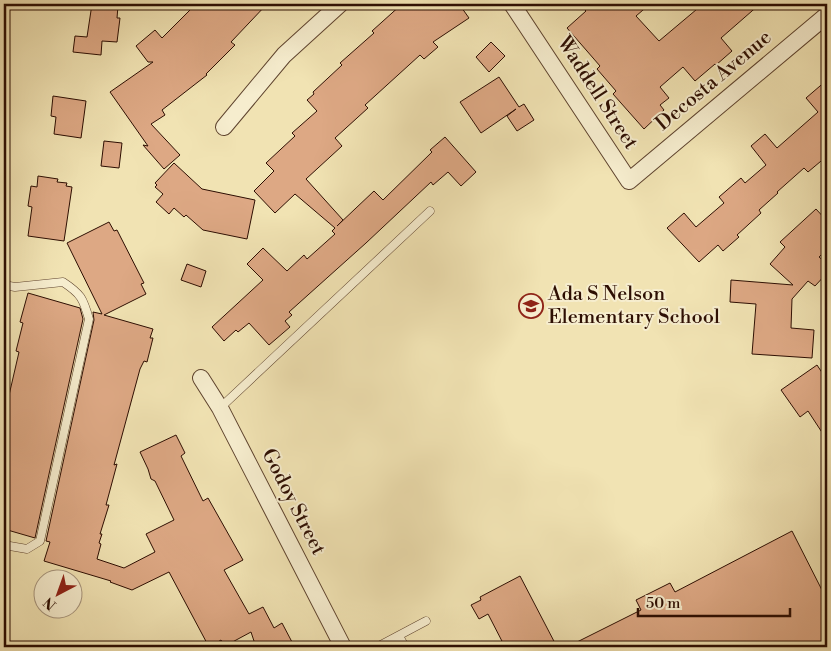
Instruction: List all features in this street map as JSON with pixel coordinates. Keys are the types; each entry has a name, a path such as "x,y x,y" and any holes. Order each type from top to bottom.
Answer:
{"street":[{"path":"224,127 284,55 340,4"},
{"name":"Waddell Street","path":"512,4 629,181"},
{"name":"Decosta Avenue","path":"629,181 827,15"},
{"name":"Godoy Street","path":"201,378 220,408 343,647"}],"lane":[{"path":"220,408 430,211"},
{"path":"4,285 15,287 63,282 78,292 89,319 40,540 27,549 4,545"},
{"path":"377,647 426,621"},
{"path":"399,636 405,647"}],"building":[{"path":"92,4 118,6 117,18 120,18 117,42 102,41 101,55 73,52 75,36 87,37"},
{"path":"196,4 267,4 231,42 235,45 207,75 162,110 165,115 151,124 180,155 164,169 143,145 148,146 110,92 153,62 148,62 136,46 155,30 162,38"},
{"path":"402,4 459,4 469,18 433,42 438,47 424,59 420,55 365,105 368,108 335,138 342,146 306,179 343,220 337,226 374,191 383,200 432,152 430,150 445,137 476,172 461,186 448,172 433,185 431,182 289,312 292,315 285,321 290,327 269,345 249,323 238,332 236,330 224,341 212,327 263,280 247,264 263,248 287,271 304,255 307,259 335,234 332,231 335,228 295,194 275,213 254,191 274,171 266,163 295,136 292,133 317,111 307,100 314,94 313,92 342,65 340,63 374,33 372,31"},
{"path":"579,4 650,4 636,16 659,41 703,4 760,4 721,38 732,51 716,65 695,81 683,67 660,87 669,98 660,105 664,110 644,129 613,94 616,91 597,69 600,66 567,28 586,11"},
{"path":"491,42 505,56 489,72 476,57"},
{"path":"499,77 519,107 524,104 534,120 517,131 507,116 516,109 481,133 460,102"},
{"path":"827,80 827,156 808,172 804,168 777,192 759,210 761,213 723,251 718,245 699,262 667,228 684,213 696,227 724,203 719,197 741,178 745,183 766,165 751,146 765,134 777,148 818,112 806,98"},
{"path":"53,96 86,101 81,138 54,134 56,117 51,116"},
{"path":"104,141 122,143 119,168 101,166"},
{"path":"174,163 202,189 255,200 247,239 203,230 186,215 184,217 174,208 169,214 156,202 163,194 155,187 157,185 155,183"},
{"path":"38,176 58,179 57,182 67,183 66,186 72,187 64,241 28,236 32,207 28,206 31,186 37,187"},
{"path":"816,209 827,221 827,249 819,257 827,264 827,273 815,286 808,281 792,299 791,328 814,330 812,358 752,354 756,304 730,302 731,280 793,285 770,264 785,247 780,242"},
{"path":"109,222 114,231 117,230 144,283 141,284 146,294 104,315 153,329 150,338 153,338 147,362 144,361 140,369 114,465 117,464 106,505 109,505 100,534 102,534 99,543 101,544 97,559 124,568 155,552 146,534 174,520 155,481 151,479 140,452 176,435 185,453 181,456 203,501 208,498 243,560 224,570 249,614 263,607 274,628 282,623 292,642 282,647 256,647 251,632 225,646 221,640 209,647 169,572 132,590 82,572 82,568 67,568 44,561 50,542 46,541 94,320 93,312 102,314 67,243"},
{"path":"187,264 206,271 201,287 181,280"},
{"path":"28,293 80,308 83,319 35,538 4,529 4,417 19,352 16,351 23,323 20,322"},
{"path":"817,365 827,380 827,440 808,411 800,417 781,390"},
{"path":"792,531 827,600 827,647 567,647 641,610 636,600 670,583 675,592"},
{"path":"520,576 557,647 505,647 488,614 479,619 471,605 481,600 480,597"}],"place":[{"name":"Ada S Nelson Elementary School","path":"531,306"}]}
